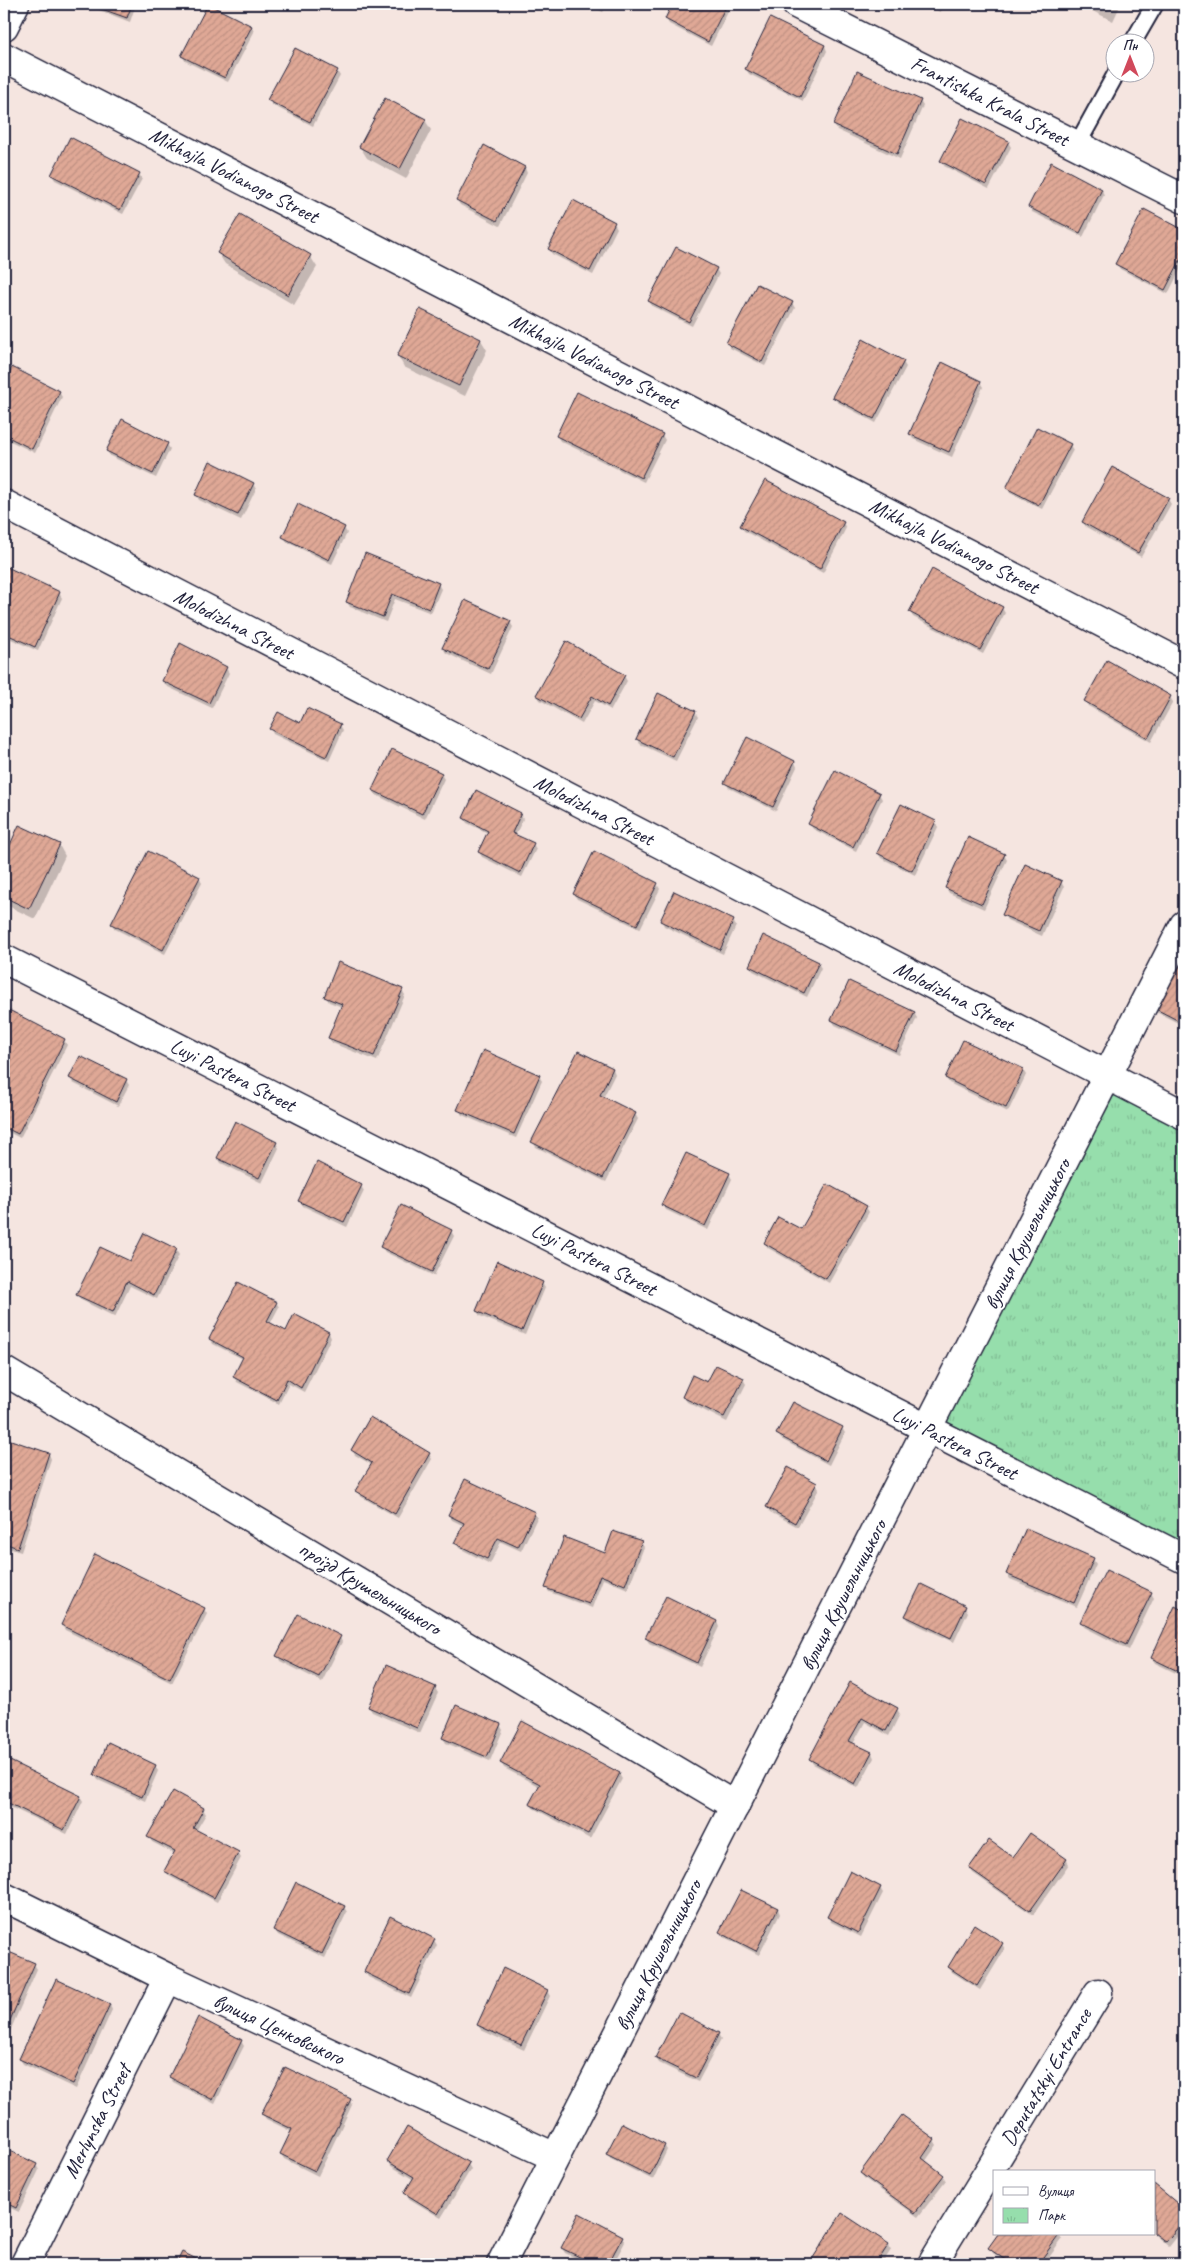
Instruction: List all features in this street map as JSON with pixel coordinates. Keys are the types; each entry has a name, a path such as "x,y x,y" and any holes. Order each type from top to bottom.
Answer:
{"street":[{"path":"4,26 15,4"},
{"name":"Frantishka Krala Street","path":"796,4 1184,199"},
{"name":"Mikhajla Vodianogo Street","path":"4,57 1184,664"},
{"name":"Molodizhna Street","path":"4,504 1184,1115"},
{"name":"вулиця Крушельницького","path":"501,2264 1184,925"},
{"name":"Luyi Pastera Street","path":"4,958 1184,1559"},
{"name":"проїзд Крушельницького","path":"4,1371 735,1806"},
{"name":"вулиця Ценковського","path":"4,1897 168,1978 555,2157"},
{"name":"Merlynska Street","path":"26,2264 168,1978"},
{"name":"Deputatskyi Entrance","path":"932,2264 1098,1993"}],"lane":[{"path":"1139,32 1155,4"},
{"path":"1077,144 1111,82"}],"green space":[{"path":"1105,1080 1184,1115 1184,1559 927,1429"}],"building":[{"path":"88,4 132,4 127,18"},
{"path":"208,4 252,26 225,78 181,56"},
{"path":"672,4 727,4 708,42 665,19"},
{"path":"770,18 825,45 800,97 745,69"},
{"path":"295,48 338,70 310,122 267,100"},
{"path":"857,71 921,100 897,154 833,125"},
{"path":"385,98 426,119 400,169 359,147"},
{"path":"962,118 1009,141 986,185 940,161"},
{"path":"70,137 140,173 120,210 51,175"},
{"path":"484,145 525,167 497,221 456,200"},
{"path":"1051,162 1102,189 1080,233 1028,207"},
{"path":"573,200 615,222 590,271 548,249"},
{"path":"1144,209 1184,230 1184,253 1165,290 1115,264"},
{"path":"240,214 311,255 288,295 217,253"},
{"path":"676,247 717,268 689,322 648,301"},
{"path":"757,284 793,302 762,362 726,343"},
{"path":"420,309 481,339 459,386 397,356"},
{"path":"863,339 904,361 874,419 832,397"},
{"path":"942,362 981,381 949,452 909,434"},
{"path":"12,367 60,391 32,449 4,435 4,384"},
{"path":"577,392 663,434 641,478 556,436"},
{"path":"122,419 168,443 153,474 106,451"},
{"path":"1037,427 1071,444 1039,505 1006,488"},
{"path":"210,461 254,483 238,515 195,495"},
{"path":"1112,467 1169,498 1138,553 1082,522"},
{"path":"765,480 844,522 820,569 740,526"},
{"path":"298,504 345,527 329,560 282,537"},
{"path":"365,553 439,583 429,609 392,594 383,617 346,602"},
{"path":"7,567 60,592 35,647 4,633 4,574"},
{"path":"932,569 1003,607 980,650 909,612"},
{"path":"465,600 511,621 488,669 442,648"},
{"path":"566,641 625,675 608,706 592,696 579,719 536,695"},
{"path":"180,643 227,667 209,703 162,681"},
{"path":"1107,660 1171,696 1148,738 1084,701"},
{"path":"658,693 696,711 673,757 636,739"},
{"path":"307,708 341,724 326,757 269,729 278,712 300,723"},
{"path":"747,737 795,761 773,807 724,783"},
{"path":"392,749 442,773 422,814 372,790"},
{"path":"835,770 880,793 853,847 808,824"},
{"path":"476,790 521,813 512,833 534,843 520,873 478,852 488,831 463,818"},
{"path":"901,804 936,821 912,871 877,853"},
{"path":"19,825 60,844 29,909 4,897 4,858"},
{"path":"968,837 1005,854 982,904 945,888"},
{"path":"148,851 200,877 163,950 111,924"},
{"path":"594,851 658,883 637,925 573,894"},
{"path":"1025,864 1062,881 1039,931 1002,915"},
{"path":"674,891 734,920 720,950 660,921"},
{"path":"763,935 819,962 804,993 749,966"},
{"path":"1184,952 1184,1016 1181,1022 1146,1004"},
{"path":"338,962 403,989 374,1056 328,1038 342,1004 324,997"},
{"path":"849,981 915,1012 896,1051 831,1020"},
{"path":"7,1009 65,1039 18,1134 4,1127 4,1016"},
{"path":"963,1040 1024,1069 1006,1108 945,1078"},
{"path":"483,1050 540,1075 514,1134 457,1110"},
{"path":"578,1051 613,1068 600,1095 636,1113 603,1178 531,1142"},
{"path":"80,1056 127,1079 116,1102 69,1078"},
{"path":"235,1121 277,1142 259,1178 217,1158"},
{"path":"686,1153 730,1173 705,1226 661,1205"},
{"path":"317,1162 362,1185 344,1222 298,1201"},
{"path":"827,1184 867,1206 826,1279 764,1243 778,1217 801,1229"},
{"path":"401,1205 452,1230 432,1272 380,1247"},
{"path":"144,1233 177,1249 154,1295 127,1281 113,1312 76,1295 100,1247 130,1261"},
{"path":"497,1261 543,1282 522,1331 476,1311"},
{"path":"238,1282 277,1302 267,1321 286,1331 294,1314 329,1332 301,1388 287,1379 277,1400 233,1377 243,1357 209,1339"},
{"path":"716,1365 744,1378 724,1417 682,1397 692,1375 707,1382"},
{"path":"793,1402 843,1427 826,1461 776,1434"},
{"path":"370,1417 430,1453 395,1514 355,1491 372,1463 351,1450"},
{"path":"8,1439 49,1453 18,1548 4,1543 4,1453"},
{"path":"788,1467 817,1483 795,1523 766,1507"},
{"path":"465,1479 535,1512 518,1547 498,1538 487,1559 454,1543 464,1523 448,1515"},
{"path":"1026,1528 1094,1558 1074,1603 1006,1574"},
{"path":"613,1531 642,1541 625,1585 600,1575 589,1604 545,1588 564,1537 605,1553"},
{"path":"95,1554 205,1608 170,1679 61,1625"},
{"path":"1106,1570 1152,1592 1126,1645 1080,1622"},
{"path":"921,1584 966,1606 951,1638 905,1616"},
{"path":"666,1596 717,1621 697,1663 645,1638"},
{"path":"1175,1606 1184,1611 1184,1674 1151,1658"},
{"path":"298,1614 341,1636 319,1677 276,1656"},
{"path":"386,1665 436,1687 417,1728 368,1707"},
{"path":"850,1682 898,1708 886,1731 862,1718 849,1741 872,1752 855,1784 809,1759"},
{"path":"456,1705 501,1724 487,1757 442,1738"},
{"path":"522,1721 620,1773 588,1834 529,1804 540,1784 500,1763"},
{"path":"108,1742 156,1765 142,1797 94,1775"},
{"path":"4,1758 81,1796 64,1830 4,1801"},
{"path":"173,1791 204,1808 193,1828 239,1852 214,1898 164,1871 175,1851 147,1837"},
{"path":"1030,1833 1067,1859 1030,1911 969,1868 989,1840 1013,1857"},
{"path":"850,1871 881,1887 858,1933 827,1917"},
{"path":"296,1882 345,1906 322,1954 273,1930"},
{"path":"741,1890 778,1908 756,1951 719,1932"},
{"path":"390,1916 435,1939 409,1994 364,1972"},
{"path":"974,1924 1003,1943 977,1986 948,1967"},
{"path":"4,1950 35,1963 4,2034"},
{"path":"503,1968 548,1990 521,2045 477,2025"},
{"path":"56,1979 110,2004 73,2084 19,2059"},
{"path":"679,2012 719,2033 696,2078 655,2058"},
{"path":"198,2017 242,2040 213,2100 169,2077"},
{"path":"285,2067 351,2099 315,2171 280,2154 292,2129 261,2114"},
{"path":"902,2115 935,2139 922,2158 944,2175 915,2213 860,2173"},
{"path":"622,2123 665,2145 650,2176 606,2154"},
{"path":"407,2127 469,2163 438,2214 404,2193 414,2177 387,2161"},
{"path":"4,2148 37,2164 16,2208 4,2202"},
{"path":"1156,2186 1184,2209 1184,2220 1166,2242 1156,2234"},
{"path":"579,2213 623,2236 608,2264 594,2264 561,2248"},
{"path":"842,2213 889,2244 876,2264 816,2264 811,2261"},
{"path":"997,2236 1059,2236 1038,2264 1011,2264 988,2248"},
{"path":"182,2252 207,2264 176,2264"}]}
